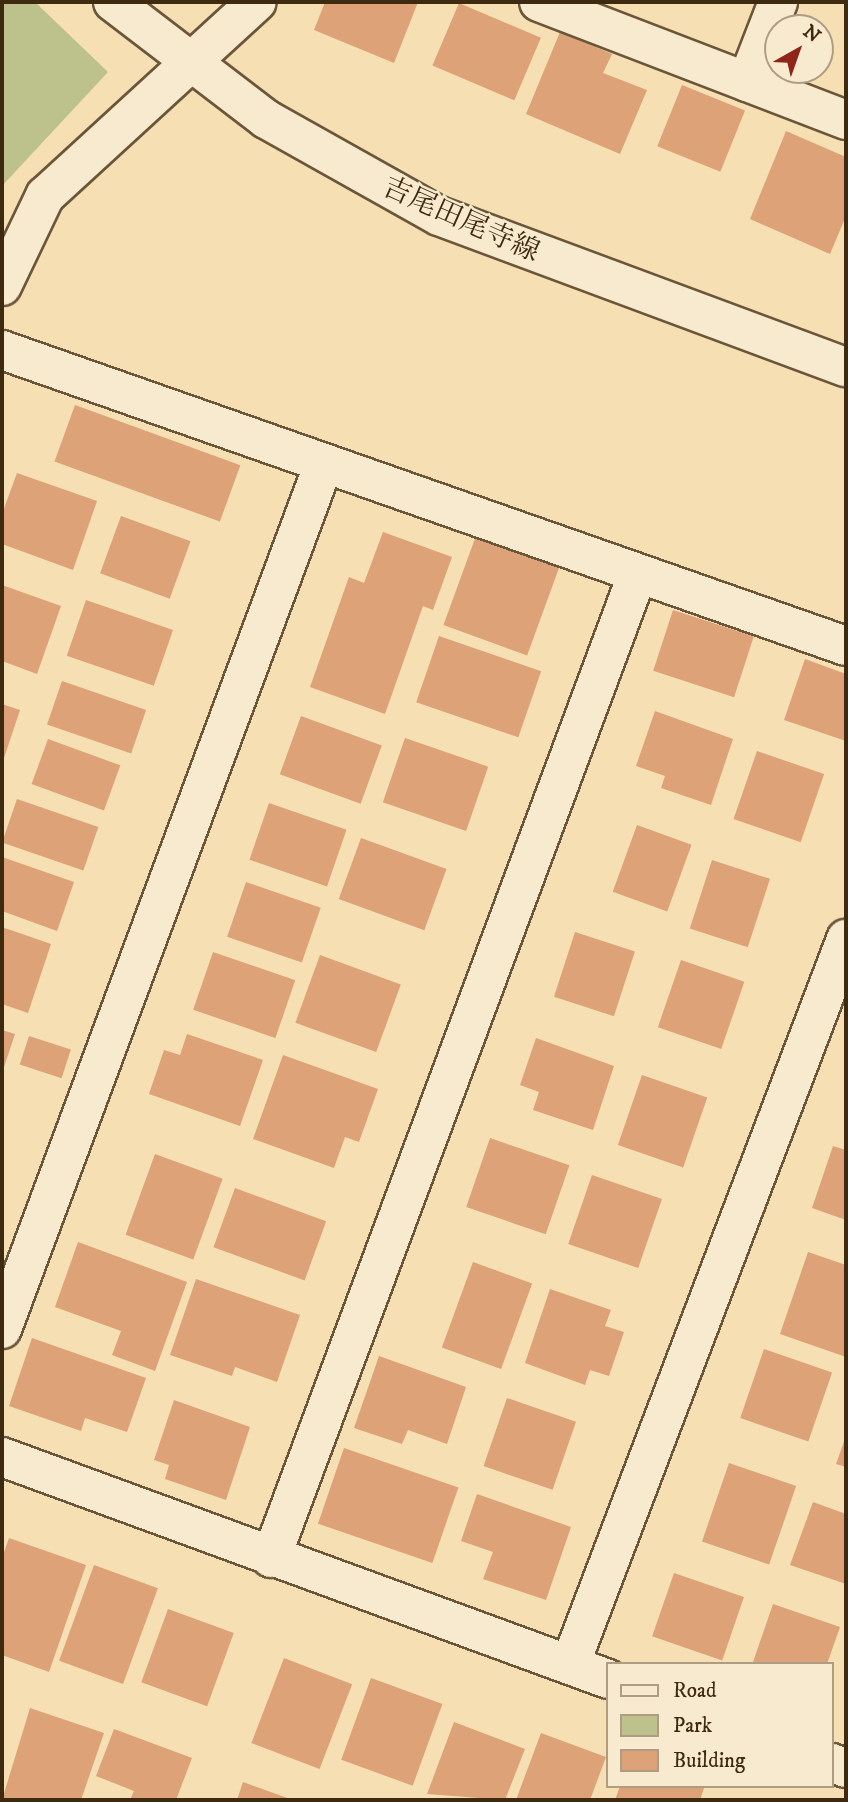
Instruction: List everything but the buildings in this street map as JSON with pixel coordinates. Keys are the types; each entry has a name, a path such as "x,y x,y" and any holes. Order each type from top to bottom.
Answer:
{"street":[{"name":"吉尾田尾寺線","path":"113,2 186,62 266,119 439,216 846,367"},
{"path":"2,286 46,196 186,62 257,2"},
{"path":"539,2 846,120"},
{"path":"747,82 778,2"},
{"path":"2,350 846,646"},
{"path":"2,1329 324,463"},
{"path":"271,1558 638,573"},
{"path":"570,1665 846,939"},
{"path":"2,1457 271,1558 606,1678"}],"green space":[{"path":"2,2 35,2 108,72 2,186"}]}
